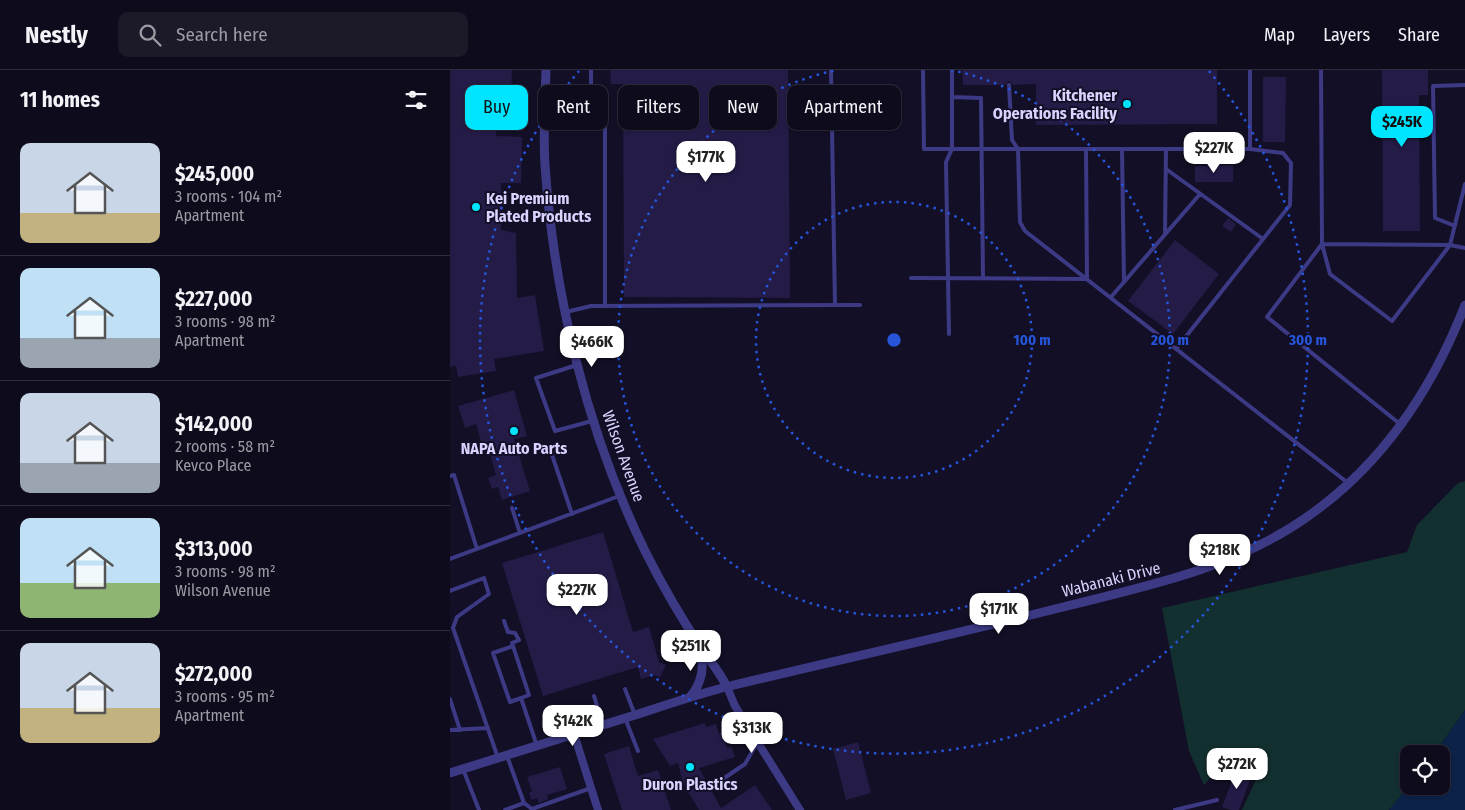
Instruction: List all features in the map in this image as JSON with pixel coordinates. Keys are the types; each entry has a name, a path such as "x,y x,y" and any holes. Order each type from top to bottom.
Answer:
{"street":[{"name":"Wilson Avenue","path":"546,70 546,85"},
{"name":"Wilson Avenue","path":"545,130 545,163 552,229 566,312 594,420 621,495 645,550 673,604 727,687 735,706 800,810"},
{"name":"Wabanaki Drive","path":"450,773 727,687 887,650 1186,576 1240,556 1305,519 1350,484 1377,457 1402,425 1435,372 1451,340 1465,305"},
{"path":"689,698 698,687 702,674 702,649"},
{"path":"574,734 591,788 595,809"}],"lane":[{"path":"591,70 591,85"},
{"path":"831,70 835,305"},
{"path":"923,70 924,149 1250,149 1283,153 1291,164 1290,205 1176,348"},
{"path":"949,334 946,162 952,149 952,70"},
{"path":"1250,70 1250,149"},
{"path":"1321,70 1322,244 1330,274 1392,321 1450,245 1465,184"},
{"path":"1009,85 1012,140 1018,149 1020,222 1025,230 1350,484"},
{"path":"1455,226 1435,218 1433,86 1465,85"},
{"path":"952,97 981,98 983,278"},
{"path":"605,130 605,306"},
{"path":"1086,149 1086,278"},
{"path":"1122,149 1124,281"},
{"path":"1165,234 1166,149"},
{"path":"1166,169 1263,239"},
{"path":"1111,297 1200,194"},
{"path":"1322,244 1450,245 1465,248"},
{"path":"1322,244 1267,317 1402,425"},
{"path":"911,278 1086,278"},
{"path":"566,312 591,306 860,305"},
{"path":"578,364 536,378 555,431 594,420"},
{"path":"550,452 572,514"},
{"path":"450,476 454,475 477,549"},
{"path":"450,559 621,495"},
{"path":"512,508 520,533"},
{"path":"450,591 484,578 489,594 457,617 453,628 488,728 524,803 532,809 591,788"},
{"path":"504,621 508,632 515,633 519,640 512,643 513,646 528,695 510,702 494,653 513,646"},
{"path":"625,689 635,715"},
{"path":"594,696 604,725"},
{"path":"450,698 460,730"},
{"path":"521,698 537,746"},
{"path":"625,718 638,750"},
{"path":"450,730 488,728"},
{"path":"717,783 745,764 758,742"},
{"path":"463,769 479,810"},
{"path":"1175,810 1217,800"},
{"path":"505,810 524,803"}],"green space":[{"path":"1465,481 1465,710 1440,745 1400,745 1402,795 1389,810 1242,810 1259,773 1225,762 1204,785 1189,751 1162,608 1407,552 1417,525 1458,483"}],"water":[{"path":"1465,710 1465,810 1389,810 1402,795 1450,795 1450,745 1440,745"}],"building":[{"name":"Kei Premium Plated Products","path":"450,70 512,70 511,85 465,85 465,130 496,130 496,136 522,137 521,183 501,183 501,230 516,233 517,298 535,295 544,351 494,359 496,371 458,377 456,366 450,367"},
{"path":"610,70 788,70 787,130 789,130 790,298 624,297 623,130 699,130 699,85 611,84"},
{"name":"Kitchener Operations Facility","path":"962,70 1217,70 1217,124 1036,125 1036,84 1013,85 1009,81 1005,85 963,85"},
{"path":"1382,70 1428,70 1428,95 1419,95 1420,231 1383,231"},
{"path":"1263,77 1286,77 1285,142 1263,142"},
{"path":"1233,165 1233,182 1195,182 1195,166"},
{"path":"1228,218 1236,224 1231,232 1222,226"},
{"path":"1175,240 1219,274 1173,334 1128,301"},
{"path":"514,390 527,436 514,439 530,491 502,500 498,487 492,489 488,478 496,475 488,447 483,448 476,424 465,428 458,406"},
{"path":"603,532 633,632 649,627 659,662 666,665 660,677 654,675 641,679 638,667 543,696 502,563"},
{"name":"Duron Plastics","path":"705,723 706,727 716,724 719,734 723,733 727,748 731,746 735,757 699,768 721,808 755,785 772,810 699,810 683,783 678,763 670,766 653,739"},
{"path":"858,742 871,793 846,800 833,749"},
{"path":"629,746 638,776 658,770 671,810 622,810 604,754"},
{"path":"560,767 567,789 547,795 548,799 539,803 537,798 531,800 529,792 532,792 527,777"},
{"path":"1237,768 1252,774 1239,810 1231,810 1222,807"}],"place":[{"name":"Kitchener Operations Facility","path":"1127,104"},
{"name":"Kei Premium Plated Products","path":"476,207"},
{"name":"NAPA Auto Parts","path":"514,431"},
{"name":"Duron Plastics","path":"690,767"}]}
